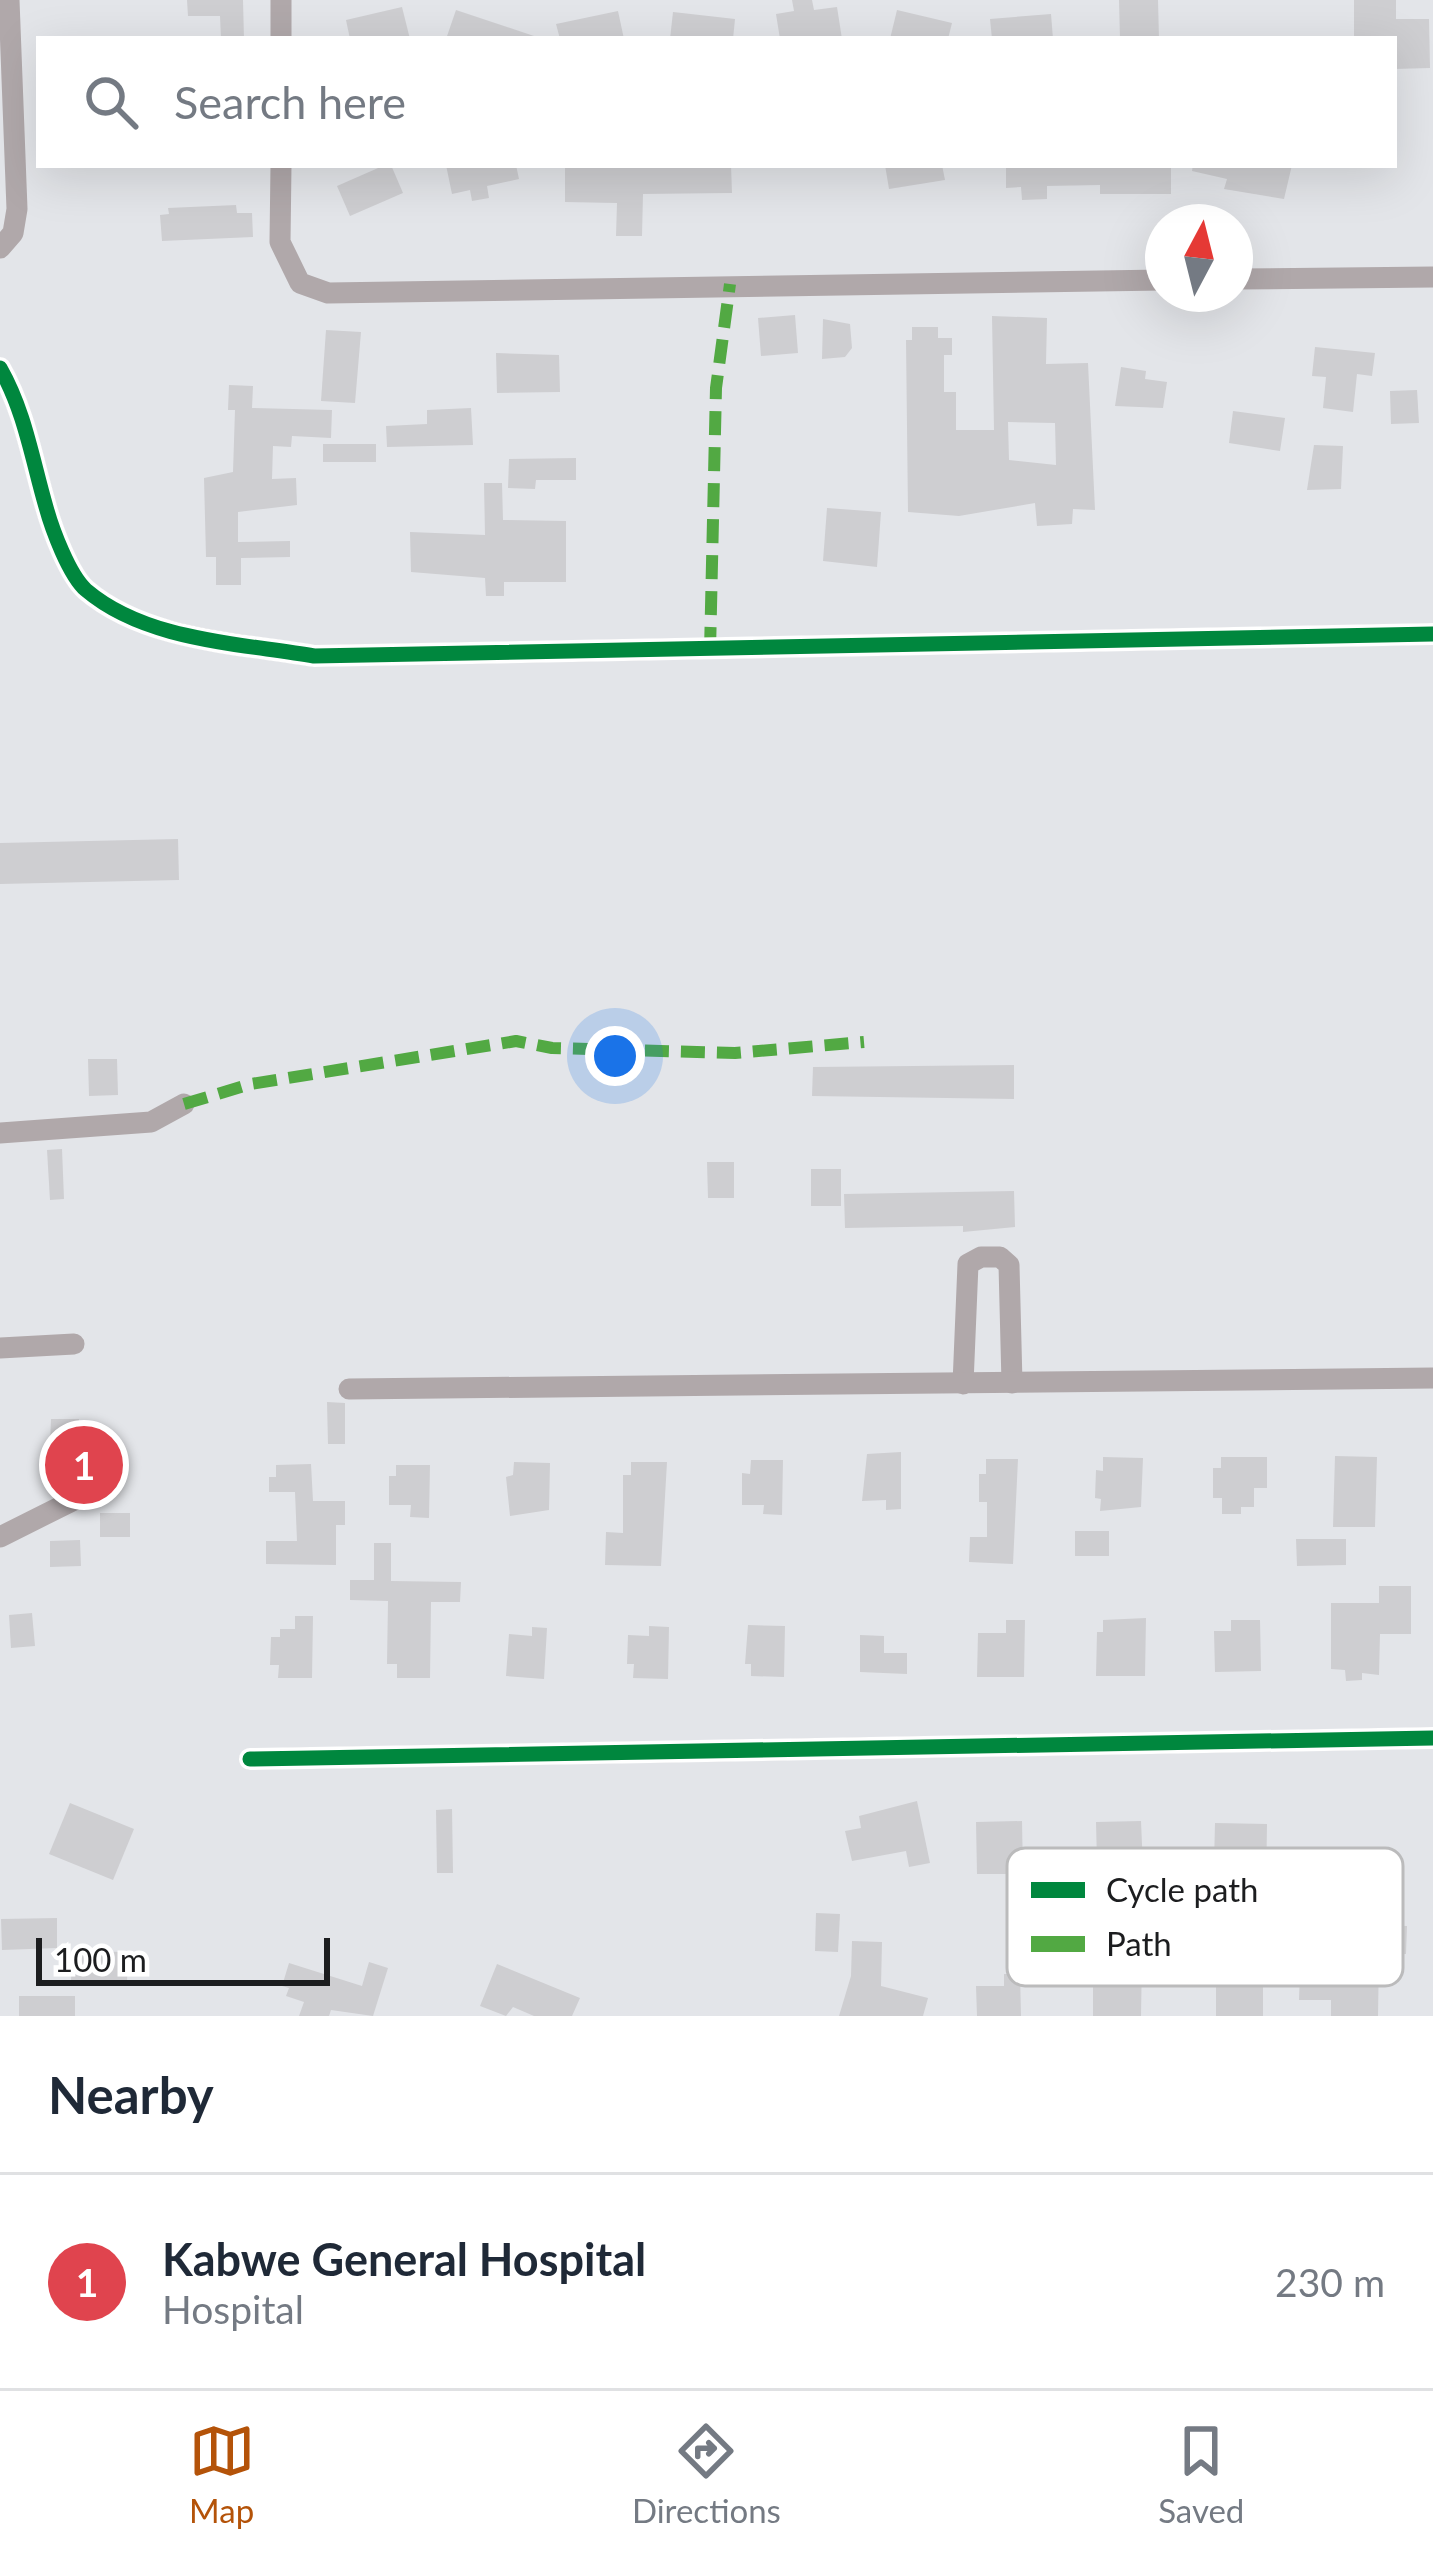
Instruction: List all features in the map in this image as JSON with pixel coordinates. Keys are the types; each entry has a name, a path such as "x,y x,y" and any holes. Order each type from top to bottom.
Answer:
{"street":[{"path":"0,248 13,233 17,209 10,0"},
{"path":"281,0 281,36"},
{"path":"280,168 280,242 300,284 328,293 1145,280"},
{"path":"1253,279 1433,277"},
{"path":"0,368 27,430 47,513 82,587 132,619 185,634 314,656 1433,634"},
{"path":"0,1133 151,1123 184,1104"},
{"path":"963,1384 963,1286 968,1264 981,1256 1000,1256 1010,1265 1012,1384"},
{"path":"0,1348 74,1344"},
{"path":"349,1389 1433,1378"},
{"path":"0,1537 88,1493"},
{"path":"250,1759 1433,1738"}],"building":[{"path":"187,0 243,0 244,36 221,36 220,16 188,16"},
{"path":"792,0 812,0 814,10 837,7 842,36 780,36 776,14 794,11"},
{"path":"1119,0 1158,0 1159,36 1120,36"},
{"path":"1354,0 1396,0 1396,19 1429,19 1430,68 1397,69 1397,36 1354,36"},
{"path":"402,7 409,36 349,36 346,20"},
{"path":"456,10 534,36 447,36"},
{"path":"897,10 952,23 949,36 891,36"},
{"path":"618,11 623,36 559,36 556,24"},
{"path":"673,12 735,19 733,36 670,36"},
{"path":"1051,14 1053,36 992,36 990,19"},
{"path":"378,168 392,168 403,193 350,216 337,186"},
{"path":"447,168 517,168 519,179 487,186 489,198 472,201 470,190 452,194"},
{"path":"565,168 731,168 732,193 643,194 642,236 616,236 617,203 565,202"},
{"path":"886,168 943,168 945,180 889,189"},
{"path":"1006,168 1171,168 1171,194 1100,194 1100,185 1047,186 1047,199 1022,200 1021,187 1006,188"},
{"path":"1291,168 1284,199 1224,189 1227,179 1192,171"},
{"path":"236,205 237,213 252,213 253,237 162,241 160,215 169,214 168,208"},
{"path":"795,315 798,353 761,356 758,318"},
{"path":"992,316 1047,318 1046,364 1088,363 1095,510 1073,509 1072,524 1037,526 1035,503 959,516 908,512 906,340 912,340 912,327 938,327 938,338 952,338 952,355 944,355 944,392 956,392 956,430 994,430","holes":["1008,422 1055,423 1056,465 1009,460"]},
{"path":"823,319 850,324 852,348 845,357 822,359"},
{"path":"326,330 361,332 355,403 321,401"},
{"path":"1315,347 1375,353 1372,376 1357,374 1353,412 1323,408 1326,377 1312,376"},
{"path":"496,353 559,355 560,392 497,393"},
{"path":"1121,367 1146,371 1145,379 1167,382 1163,408 1115,406"},
{"path":"229,385 253,386 252,408 332,410 331,438 292,436 291,447 273,446 272,479 296,478 297,505 238,512 238,542 290,541 290,557 241,558 241,585 216,585 216,557 206,557 204,478 233,472 235,410 228,410"},
{"path":"1417,390 1419,423 1391,424 1390,391"},
{"path":"471,408 473,445 387,447 386,426 427,424 427,410"},
{"path":"1233,411 1285,418 1280,451 1229,443"},
{"path":"323,444 376,444 376,462 323,462"},
{"path":"1314,445 1343,446 1341,489 1307,490"},
{"path":"576,458 576,480 536,480 535,489 508,488 509,459"},
{"path":"484,483 502,483 503,520 566,521 566,582 504,582 504,596 486,596 485,578 411,572 410,532 485,535"},
{"path":"827,508 881,512 877,567 823,561"},
{"path":"178,839 179,880 0,884 0,843"},
{"path":"88,1059 117,1059 118,1095 89,1096"},
{"path":"1014,1065 1014,1099 812,1096 813,1067"},
{"path":"62,1149 64,1199 50,1200 47,1150"},
{"path":"707,1162 734,1162 734,1198 708,1198"},
{"path":"811,1169 841,1169 841,1206 811,1206"},
{"path":"1014,1191 1015,1227 963,1232 963,1226 845,1228 844,1194"},
{"path":"327,1402 345,1403 345,1444 328,1444"},
{"path":"51,1419 79,1419 79,1445 50,1445"},
{"path":"901,1452 901,1509 886,1510 886,1500 862,1501 867,1454"},
{"path":"1335,1456 1377,1457 1375,1527 1333,1527"},
{"path":"1103,1457 1143,1458 1141,1507 1100,1511 1101,1499 1095,1498 1096,1470 1103,1471"},
{"path":"1221,1457 1267,1457 1267,1488 1254,1488 1254,1507 1241,1507 1241,1514 1222,1514 1222,1498 1213,1498 1213,1468 1221,1468"},
{"path":"986,1459 1018,1459 1013,1564 969,1562 970,1537 987,1537 987,1502 979,1502 979,1474 986,1474"},
{"path":"751,1460 783,1460 782,1515 763,1514 764,1505 742,1505 742,1473 750,1474"},
{"path":"514,1462 550,1463 549,1510 510,1516 506,1477 513,1475"},
{"path":"631,1462 667,1462 661,1566 605,1565 606,1532 623,1533 623,1475 631,1475"},
{"path":"311,1464 313,1501 345,1501 345,1525 336,1525 336,1565 266,1564 266,1541 297,1541 295,1492 269,1492 269,1477 276,1477 276,1465"},
{"path":"396,1465 430,1465 429,1518 410,1517 411,1505 389,1505 389,1476 396,1476"},
{"path":"100,1513 130,1513 130,1537 100,1537"},
{"path":"1075,1531 1109,1531 1109,1556 1075,1556"},
{"path":"1296,1539 1346,1539 1346,1565 1297,1566"},
{"path":"80,1540 81,1566 50,1567 50,1541"},
{"path":"374,1543 391,1543 391,1581 461,1582 460,1602 431,1602 430,1678 397,1678 397,1664 387,1664 388,1601 350,1600 350,1580 374,1580"},
{"path":"1379,1586 1411,1586 1411,1634 1380,1634 1379,1675 1362,1673 1362,1680 1346,1681 1345,1670 1331,1669 1331,1603 1379,1603"},
{"path":"32,1613 35,1646 11,1648 9,1615"},
{"path":"295,1616 313,1616 312,1678 278,1678 279,1665 270,1665 271,1637 280,1637 280,1629 295,1629"},
{"path":"1146,1618 1145,1676 1096,1676 1097,1632 1103,1632 1103,1620"},
{"path":"1006,1620 1025,1620 1024,1677 977,1677 978,1633 1006,1633"},
{"path":"1231,1620 1260,1620 1261,1671 1215,1672 1214,1631 1231,1631"},
{"path":"748,1625 785,1626 784,1677 751,1676 751,1664 745,1664"},
{"path":"649,1626 669,1627 668,1679 633,1678 634,1664 627,1664 628,1635 649,1636"},
{"path":"532,1627 547,1628 544,1679 506,1676 509,1634 532,1636"},
{"path":"860,1635 884,1636 884,1653 907,1653 907,1674 860,1672"},
{"path":"917,1801 930,1863 909,1867 906,1851 852,1861 845,1831 861,1828 859,1816"},
{"path":"70,1803 134,1829 113,1880 49,1854"},
{"path":"452,1809 453,1873 437,1873 436,1810"},
{"path":"1022,1821 1023,1848 1007,1848 1007,1874 977,1874 976,1822"},
{"path":"1141,1821 1142,1848 1097,1848 1096,1822"},
{"path":"1215,1823 1267,1824 1267,1848 1214,1848"},
{"path":"816,1913 840,1914 838,1952 815,1951"},
{"path":"57,1918 57,1948 2,1950 1,1919"},
{"path":"1403,1926 1407,1926 1403,1954"},
{"path":"852,1941 882,1942 881,1986 928,1998 923,2016 839,2016 851,1976"},
{"path":"72,1951 128,1952 127,1982 71,1981"},
{"path":"369,1962 388,1968 373,2016 331,2010 329,2016 299,2016 304,2002 286,1996 289,1988 282,1986 289,1963 362,1986"},
{"path":"497,1964 580,1998 572,2016 534,2016 513,2007 506,2016 480,2006"},
{"path":"1004,1974 1007,1986 1020,1986 1021,2016 977,2016 976,1986 1004,1986"},
{"path":"1093,1986 1142,1986 1141,2016 1093,2016"},
{"path":"1216,1986 1263,1986 1263,2016 1216,2016"},
{"path":"1299,1986 1378,1986 1378,2016 1331,2016 1331,2000 1299,2000"},
{"path":"19,1996 75,1996 75,2016 19,2016"}],"marked path":[{"path":"710,651 716,388 730,284"},
{"path":"184,1104 251,1084 516,1041 552,1048 735,1053 864,1042"}],"cycle path":[{"path":"0,368 22,419 52,527 80,583 136,620 194,637 314,656 1433,634"},
{"path":"250,1759 1433,1738"}],"place":[{"name":"Kabwe General Hospital","path":"84,1465"}]}
